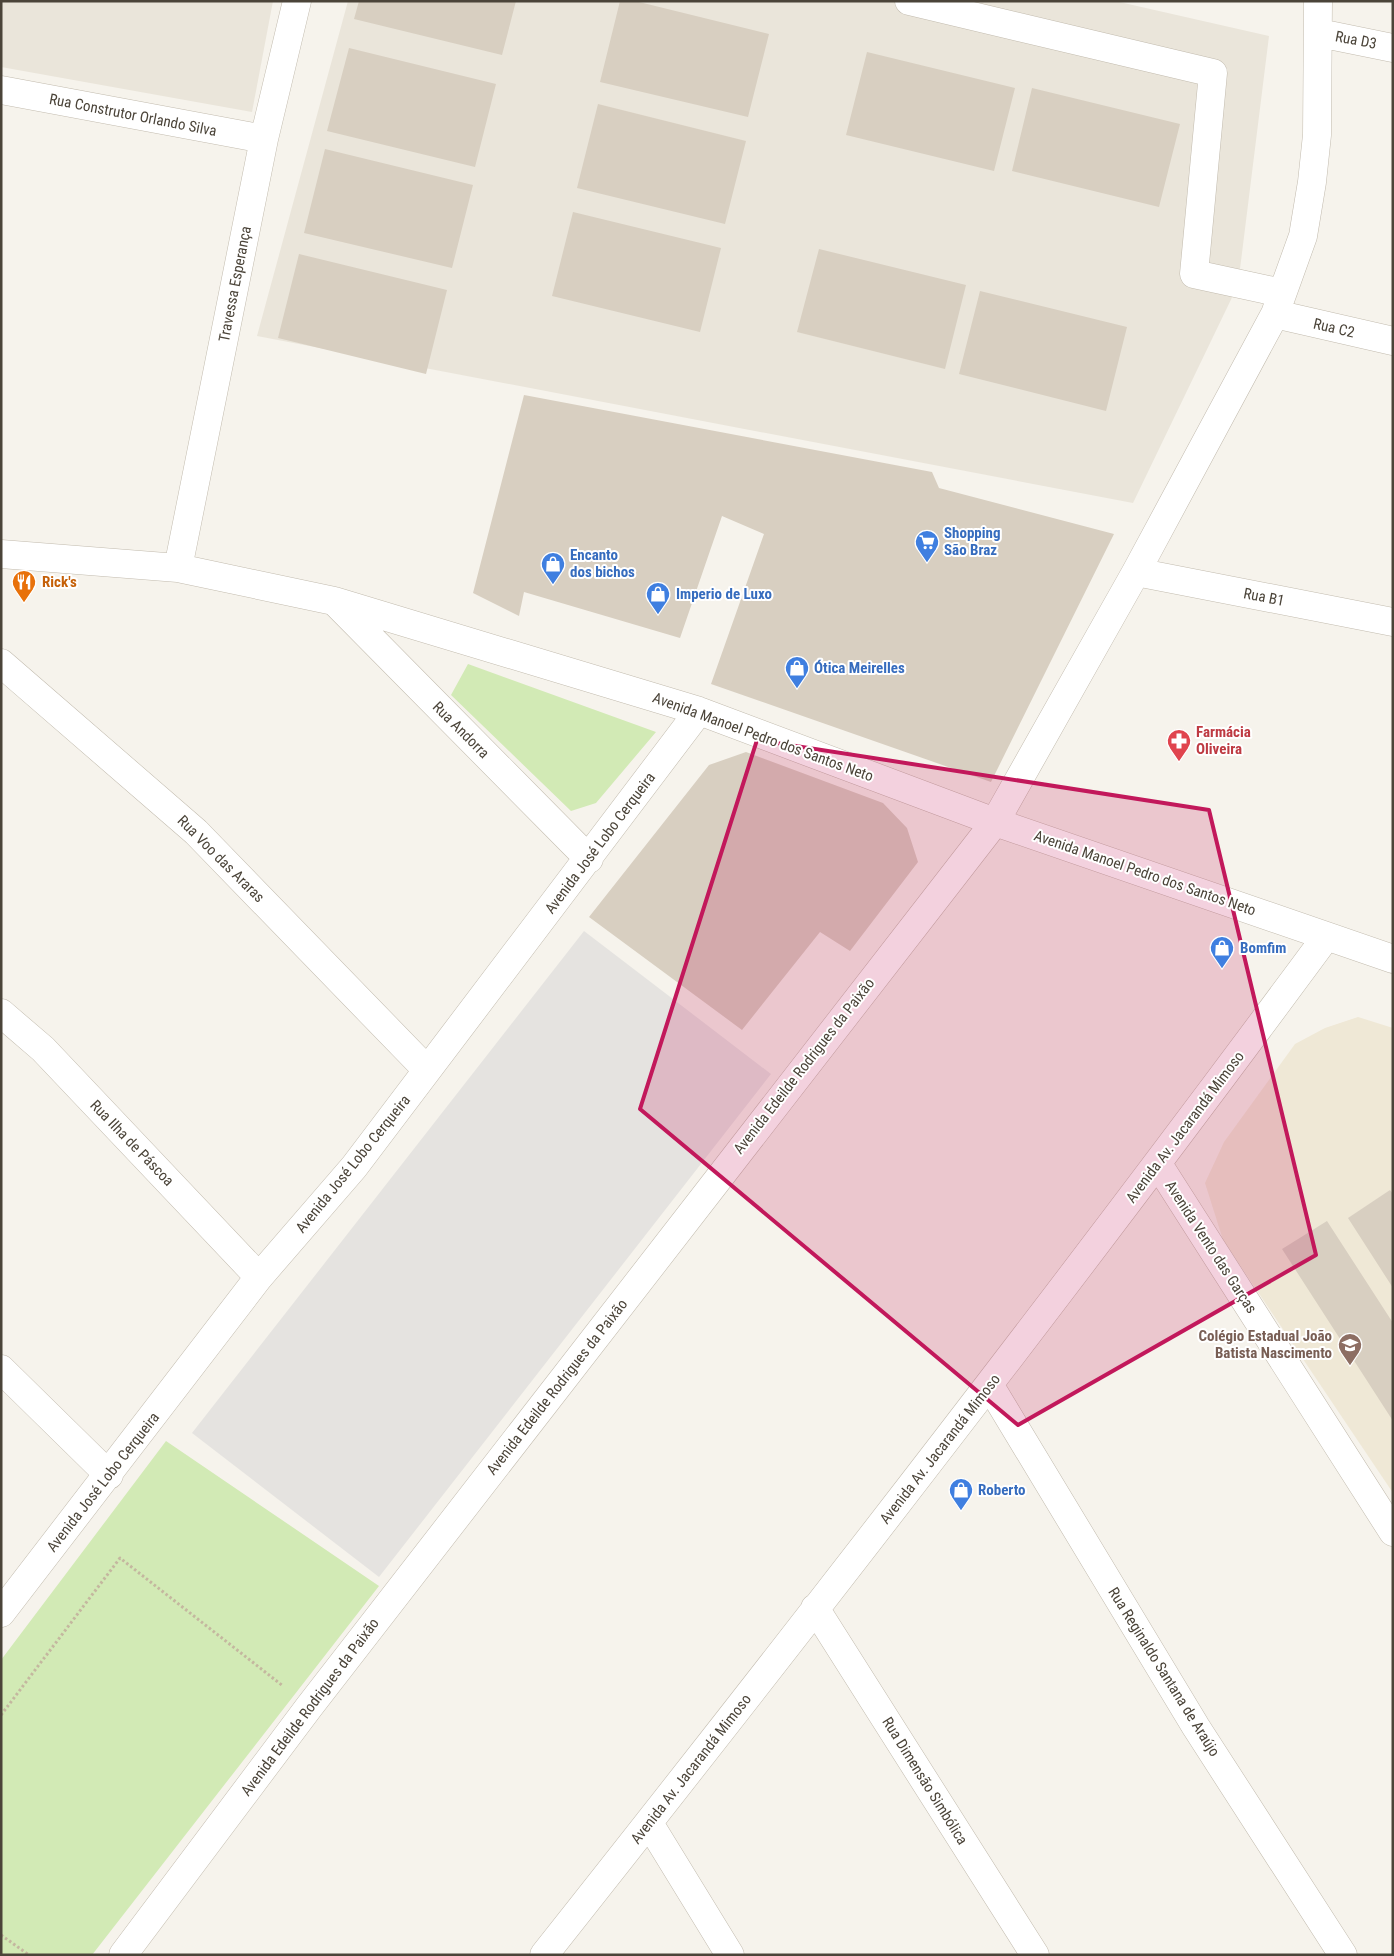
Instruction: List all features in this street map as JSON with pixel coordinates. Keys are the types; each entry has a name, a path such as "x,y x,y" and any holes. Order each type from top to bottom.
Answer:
{"street":[{"name":"Travessa Esperança","path":"178,568 264,139 297,1"},
{"name":"Rua C2","path":"909,1 1213,74 1194,274 1278,304 1393,341"},
{"name":"Avenida Edeilde Rodrigues da Paixão","path":"123,1955 309,1707 995,822 1136,572 1278,304 1303,236 1312,182 1317,135 1318,1"},
{"name":"Rua D3","path":"1319,33 1393,48"},
{"name":"Rua Construtor Orlando Silva","path":"1,90 264,139"},
{"name":"Avenida Manoel Pedro dos Santos Neto","path":"1,554 178,568 334,601 699,712 995,822 1393,959"},
{"name":"Rua B1","path":"1136,572 1393,622"},
{"name":"Rua Andorra","path":"334,601 589,859"},
{"name":"Rua Voo das Araras","path":"1,663 196,832 427,1070"},
{"name":"Avenida José Lobo Cerqueira","path":"1,1613 260,1277 354,1167 699,712"},
{"name":"Avenida Av. Jacarandá Mimoso","path":"544,1955 990,1386 1326,937"},
{"name":"Rua Ilha de Páscoa","path":"1,1013 43,1049 260,1277"},
{"name":"Avenida Vento das Garças","path":"1158,1164 1393,1532"},
{"path":"1,1369 109,1475"},
{"name":"Rua Reginaldo Santana de Araújo","path":"990,1386 1196,1727 1343,1955"},
{"name":"Rua Dimensão Simbólica","path":"815,1608 1035,1955"},
{"path":"649,1823 730,1955"}],"path":[{"path":"1,1715 120,1558 309,1707"},
{"path":"1,1935 29,1955"}],"highlighted area":[{"path":"757,740 1209,810 1316,1255 1018,1425 640,1109"}],"shaded area":[{"path":"1,1 273,1 252,112 1,67"},
{"path":"348,1 1115,1 1269,36 1238,285 1133,503 257,336"},
{"path":"584,931 771,1074 379,1577 192,1433"},
{"name":"Colégio Estadual João Batista Nascimento","path":"1358,1017 1393,1028 1393,1493 1223,1240 1205,1183 1224,1142 1295,1044 1325,1028"}],"green space":[{"path":"468,664 656,732 596,803 571,811 451,695"},
{"path":"166,1441 379,1586 92,1955 1,1955 1,1660"}],"building":[{"path":"359,1 516,1 502,55 354,19"},
{"path":"620,1 635,1 769,34 748,117 600,82"},
{"path":"349,48 496,84 475,167 327,131"},
{"path":"867,52 1015,88 994,171 846,135"},
{"path":"1032,88 1180,124 1159,207 1012,171"},
{"path":"598,104 746,141 725,224 577,188"},
{"path":"325,149 473,185 452,268 304,233"},
{"path":"573,212 721,248 700,332 552,296"},
{"path":"819,249 966,285 945,369 797,332"},
{"path":"299,254 447,290 426,374 278,338"},
{"path":"980,291 1127,327 1106,411 959,374"},
{"name":"Shopping São Braz","path":"524,395 932,472 939,488 1114,534 991,782 711,684 764,534 722,516 680,638 524,592 519,616 473,593"},
{"path":"746,752 883,803 907,828 918,862 850,951 820,932 742,1030 589,917 709,765"},
{"path":"1390,1190 1393,1194 1393,1288 1348,1218"},
{"path":"1327,1221 1393,1323 1393,1421 1282,1249"}],"place":[{"name":"Shopping São Braz","path":"927,563"},
{"name":"Encanto dos bichos","path":"553,585"},
{"name":"Rick's","path":"24,603"},
{"name":"Imperio de Luxo","path":"658,615"},
{"name":"Ótica Meirelles","path":"797,689"},
{"name":"Farmácia Oliveira","path":"1179,762"},
{"name":"Bomfim","path":"1222,969"},
{"name":"Colégio Estadual João Batista Nascimento","path":"1350,1366"},
{"name":"Roberto","path":"961,1511"}]}
